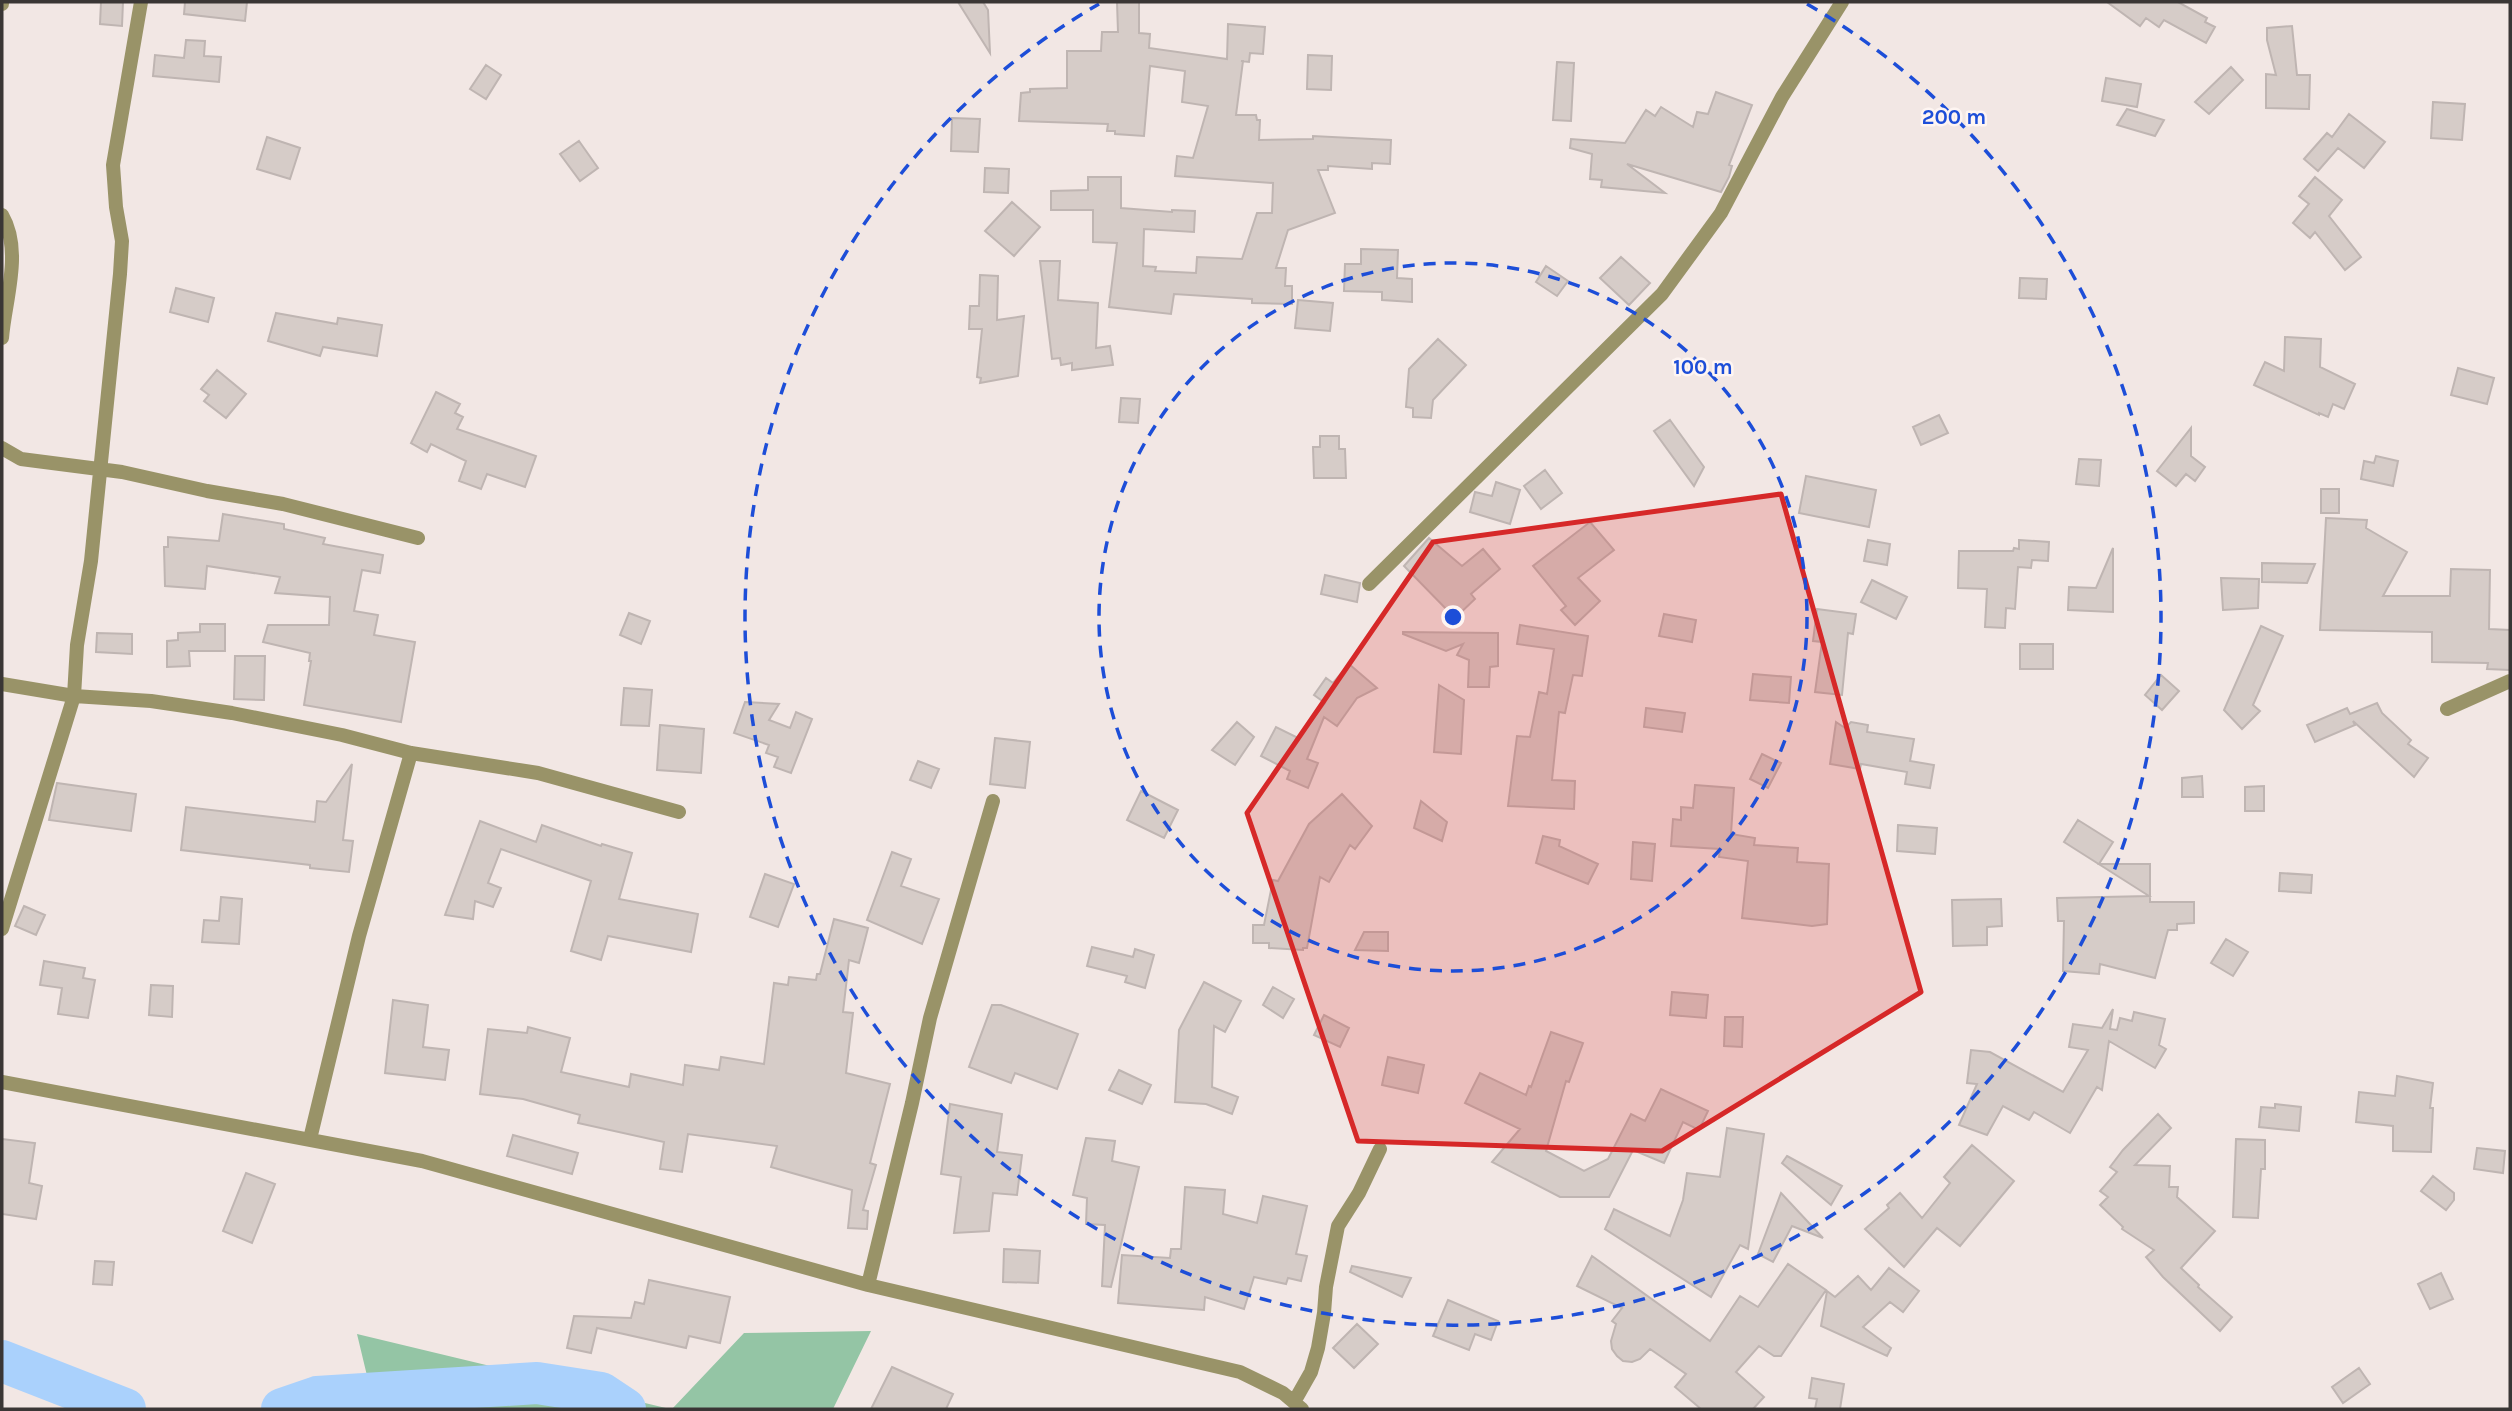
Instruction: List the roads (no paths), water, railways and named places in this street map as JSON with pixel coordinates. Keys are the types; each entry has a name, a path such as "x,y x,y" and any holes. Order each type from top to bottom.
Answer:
{"street":[{"path":"2,929 74,696 77,645 91,561 120,274 122,241 113,165 141,2"},
{"path":"1369,584 1662,294 1721,213 1782,97 1842,2"},
{"path":"2,215 10,241 12,267 2,338"},
{"path":"2,448 21,459 99,469 283,504 418,538"},
{"path":"2447,709 2510,681"},
{"path":"2,684 74,696 151,701 232,713 342,734 411,753 538,774 679,812"},
{"path":"310,1139 359,936 411,753"},
{"path":"868,1284 930,1018 993,801"},
{"path":"2,1082 422,1161 868,1284 1240,1372 1283,1393 1298,1406 1318,1348 1338,1226 1359,1193 1380,1149"}],"waterway":[{"path":"2,1361 125,1409"},
{"path":"282,1409 317,1397 537,1383 601,1393 625,1409"}]}
